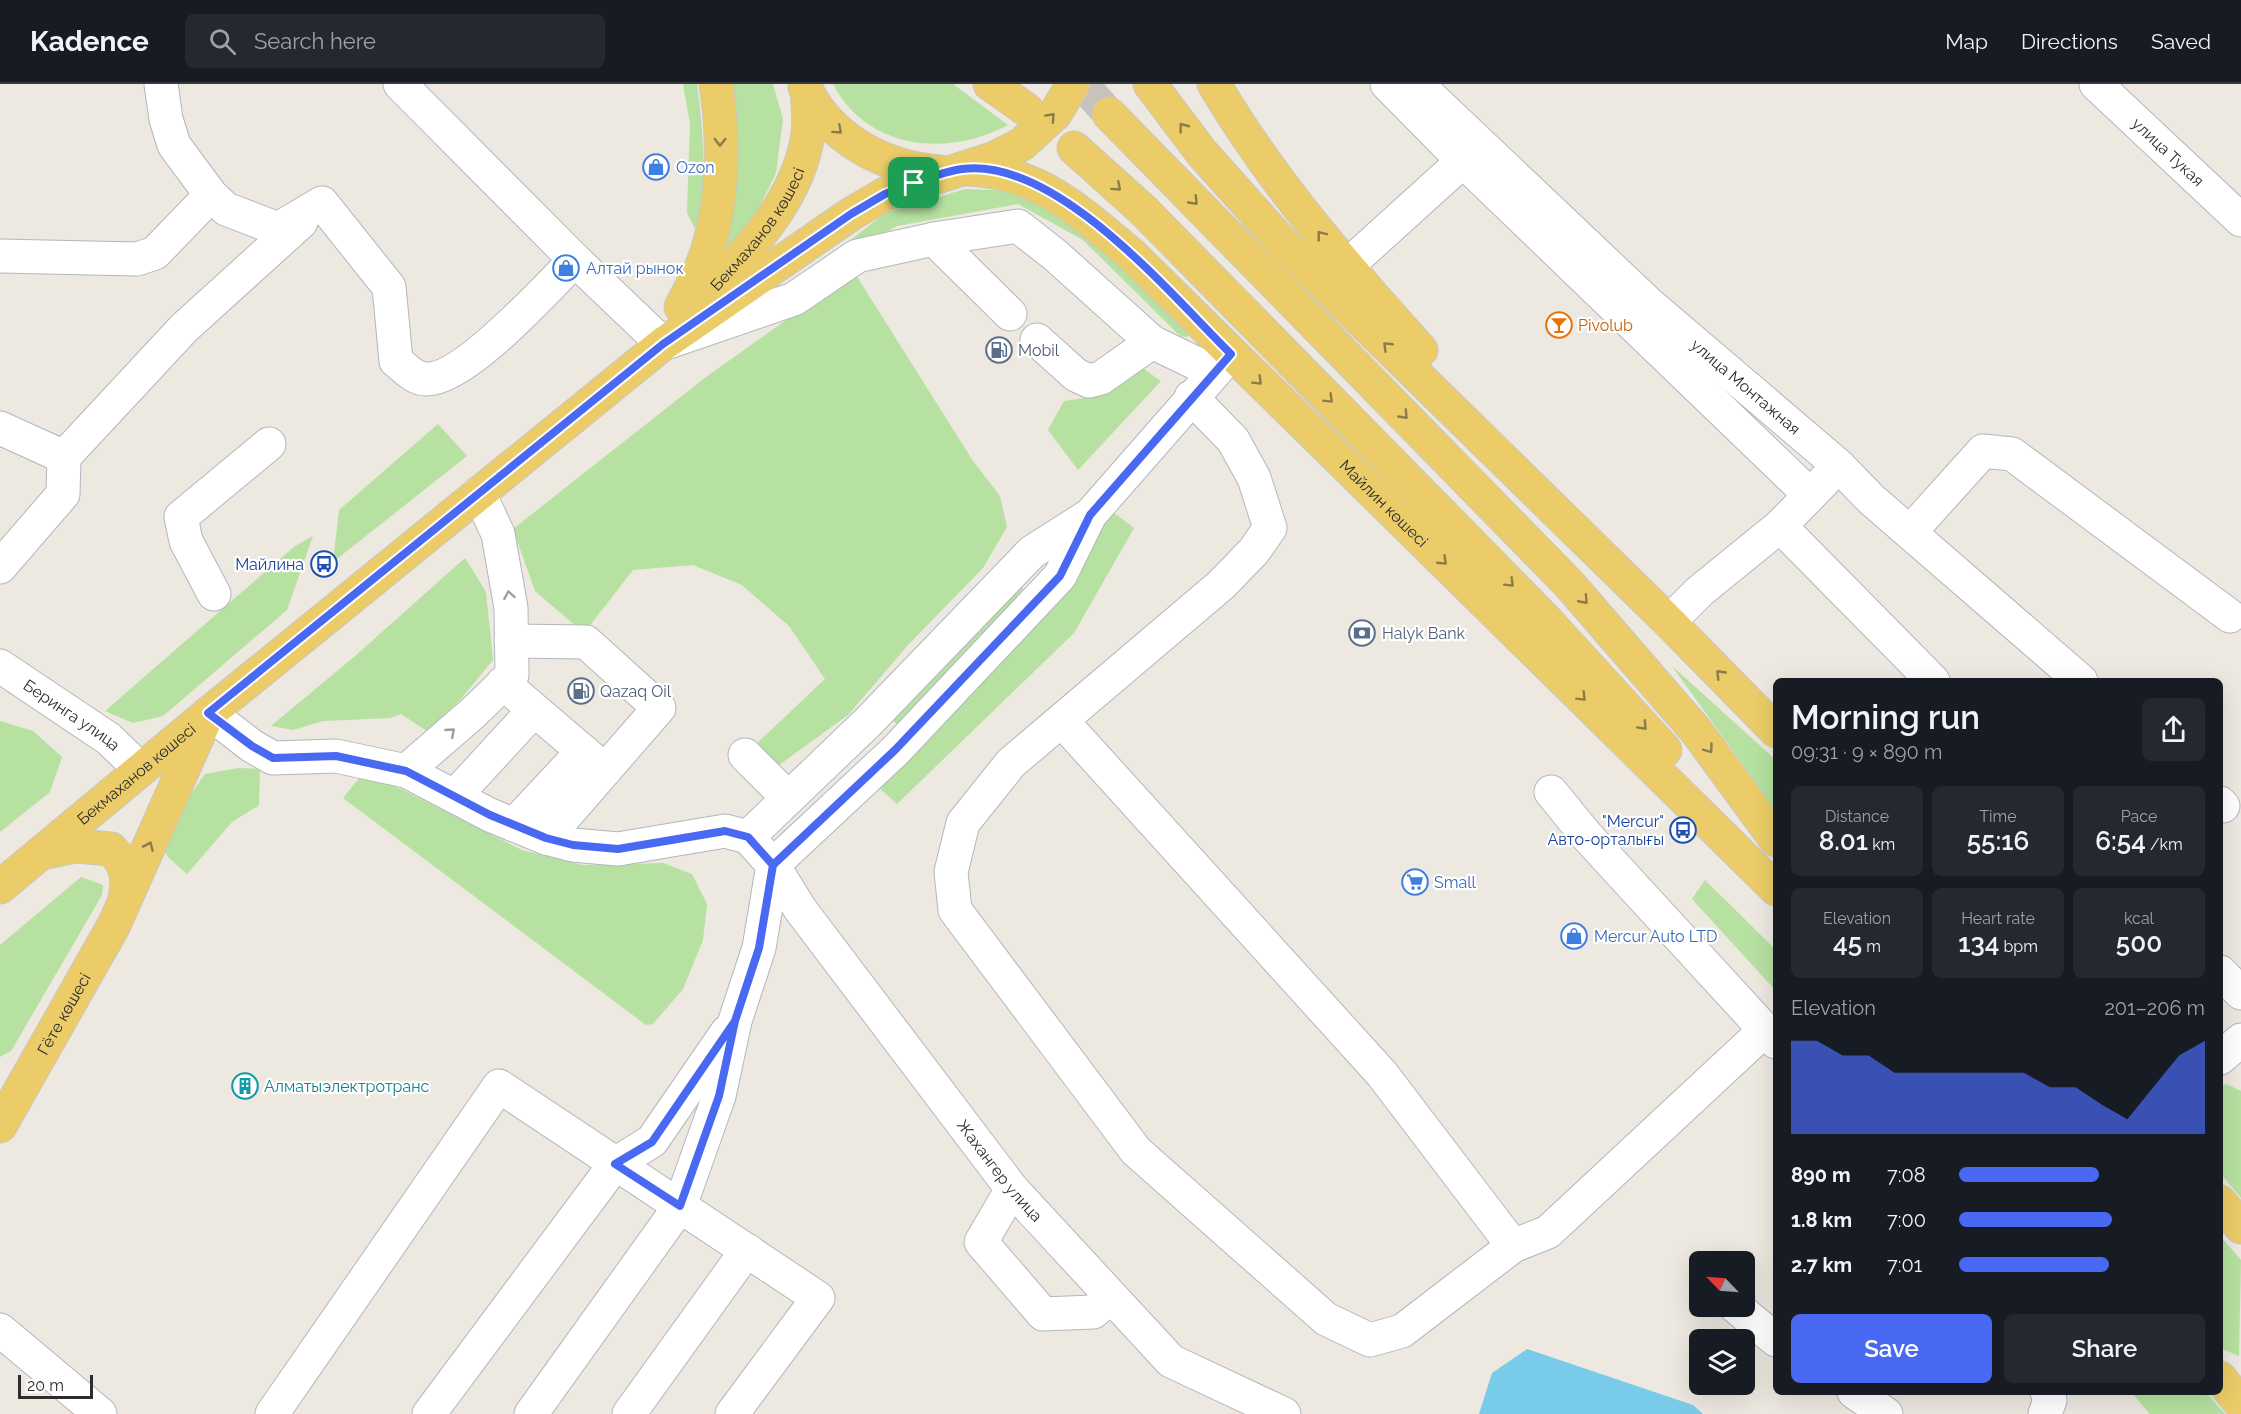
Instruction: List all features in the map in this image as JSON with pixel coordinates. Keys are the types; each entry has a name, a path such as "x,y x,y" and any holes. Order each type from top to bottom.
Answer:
{"main road":[{"path":"663,344 700,269 714,219 720,178 716,84"},
{"path":"990,84 1026,110"},
{"name":"Бекмаханов көшесі","path":"0,887 208,713 663,344 851,214 885,194 995,158 1022,144 1055,114 1073,84"},
{"path":"1150,84 1202,153 1286,247 1773,727"},
{"path":"1214,84 1260,154 1346,267 1669,622"},
{"name":"Бекмаханов көшесі","path":"663,344 774,218 791,188 808,133 805,88"},
{"name":"Майлин көшесі","path":"805,88 827,120 852,142 881,159 910,170 1000,171 1039,185 1062,198 1132,255 1222,363 1773,886"},
{"path":"1109,114 1569,584 1697,732 1773,836"},
{"name":"Майлин көшесі","path":"1074,147 1151,219 1545,619 1662,746 1773,874"},
{"name":"Гёте көшесі","path":"0,1126 94,963 125,900 208,713"},
{"path":"40,854 75,846 111,849 126,869 128,881 125,900"},
{"path":"2223,1206 2241,1227"},
{"path":"2223,1370 2235,1373 2241,1371"},
{"path":"2223,1382 2241,1404"}],"street":[{"path":"161,84 165,119 174,145 211,195 226,209 278,229 322,203"},
{"path":"400,84 575,260 663,344 794,299 857,256 934,239 1018,226 1055,255 1152,342 1222,363 1090,515 1060,576 895,750 773,865 759,948 735,1021 719,1096 680,1206 531,1414"},
{"path":"1388,84 1463,161 1500,180 1810,495"},
{"name":"улица Монтажная","path":"1417,84 1500,180 1838,465 1872,499 2078,678"},
{"name":"улица Тукая","path":"2096,84 2241,220"},
{"path":"1346,267 1463,161"},
{"path":"0,256 137,259 155,253 211,195"},
{"path":"322,203 389,287 396,361 417,378 428,380 443,376 482,351 575,260"},
{"path":"0,567 63,494 64,457 184,328 322,203"},
{"path":"934,239 1010,314"},
{"path":"1037,340 1076,375 1089,381 1101,378 1152,342"},
{"path":"1191,397 1233,440 1254,478 1270,528 1254,551 1221,585 1011,763 963,823 951,872 955,910 1136,1151 1326,1319 1370,1340 1402,1331 1513,1246 1548,1232 1771,1036 1586,835 1551,792"},
{"path":"0,428 64,457"},
{"path":"213,594 186,541 181,517 269,444"},
{"path":"1911,531 1983,451 2012,454 2229,616"},
{"path":"1669,622 1700,591 1780,526 1838,465"},
{"path":"406,771 474,712 512,675 511,608 498,534 480,493"},
{"path":"208,713 252,746 273,758 336,756 406,771 514,825 546,838 573,845 618,849 725,831 748,837 868,722 1032,552 1090,515"},
{"path":"1780,526 1930,678"},
{"path":"511,641 586,642 659,708 514,825"},
{"name":"Беринга улица","path":"0,666 109,739 140,769"},
{"path":"503,683 594,761"},
{"path":"455,796 534,710"},
{"path":"1062,722 1382,1074 1513,1246"},
{"path":"745,754 788,798"},
{"path":"546,838 594,761"},
{"name":"Жахангер улица","path":"748,837 773,865 800,909 1012,1189 1111,1297 1171,1361 1284,1414"},
{"path":"2223,975 2241,993"},
{"path":"429,1414 615,1164 652,1142 735,1021"},
{"path":"2223,1055 2241,1040"},
{"path":"272,1414 499,1086 818,1298 732,1414"},
{"path":"1012,1189 981,1242 1043,1314 1093,1312 1111,1297"},
{"path":"629,1414 747,1250"},
{"path":"1748,1317 1773,1338"},
{"path":"0,1330 100,1414"},
{"path":"1858,1395 1886,1414"},
{"path":"2045,1414 2050,1400 2048,1395"}],"green space":[{"path":"683,84 697,84 701,119 703,177 696,231 687,213 690,124"},
{"path":"726,84 773,84 783,119 776,173 752,222 712,267"},
{"path":"833,84 953,84 1008,125 960,142 935,144 911,142 888,135 867,123 848,106"},
{"path":"965,189 1020,191 1089,228 1192,331 1187,337 1180,336 1083,240 1018,204 897,226 768,305 885,213"},
{"path":"854,272 973,461 1000,496 1007,527 983,568 909,644 848,715 779,765 753,747 825,679 789,626 742,585 693,565 633,570 584,633 535,591 513,529 706,377"},
{"path":"1135,363 1161,381 1078,470 1048,430 1064,401 1087,397 1104,390"},
{"path":"438,424 467,456 333,562 339,510"},
{"path":"1113,512 1134,528 1074,633 897,804 875,784 1094,529"},
{"path":"313,536 287,610 163,716 133,723 105,711 295,546"},
{"path":"465,558 486,592 493,660 460,700 427,731 401,714 390,718 323,721 293,730 271,726 354,657"},
{"path":"1022,578 1023,602 904,729 889,718"},
{"path":"1672,666 1773,757 1773,807"},
{"path":"0,721 33,731 62,757 50,792 0,832"},
{"path":"239,768 260,769 259,805 232,822 187,874 169,858 162,848 179,811 205,774"},
{"path":"365,771 522,850 583,865 663,863 692,874 707,904 703,940 683,989 653,1024 646,1025 343,798"},
{"path":"81,877 103,885 102,895 11,1051 0,1057 0,945"},
{"path":"1705,880 1773,947 1773,988 1692,899"},
{"path":"2226,1084 2241,1091 2241,1198 2223,1177 2223,1086"},
{"path":"2223,1239 2241,1260 2239,1356 2223,1349"},
{"path":"2134,1395 2209,1395 2225,1414 2150,1414"}],"water":[{"path":"1527,1349 1693,1405 1703,1414 1479,1414 1492,1373"}],"tunnel":[{"path":"1082,84 1109,114"}],"place":[{"name":"Ozon","path":"656,167"},
{"name":"Алтай рынок","path":"566,268"},
{"name":"Pivolub","path":"1559,325"},
{"name":"Mobil","path":"999,350"},
{"name":"Майлина","path":"324,564"},
{"name":"Halyk Bank","path":"1362,633"},
{"name":"Qazaq Oil","path":"581,691"},
{"name":"\"Mercur\" Авто-орталығы","path":"1683,830"},
{"name":"Small","path":"1415,882"},
{"name":"Mercur Auto LTD","path":"1574,936"},
{"name":"Алматыэлектротранс","path":"245,1086"}],"route":[{"path":"914,183 885,194 851,214 663,344 448,521 208,713 252,746 273,758 336,756 406,771 490,815 546,838 573,845 618,849 725,831 748,837 773,865 759,948 735,1021 719,1096 680,1206 615,1164 652,1142 735,1021 759,948 773,865 895,750 1060,576 1090,515 1186,402 1231,354 1132,255 1062,198 1039,185 1000,171 983,169 947,172 914,183"}]}
